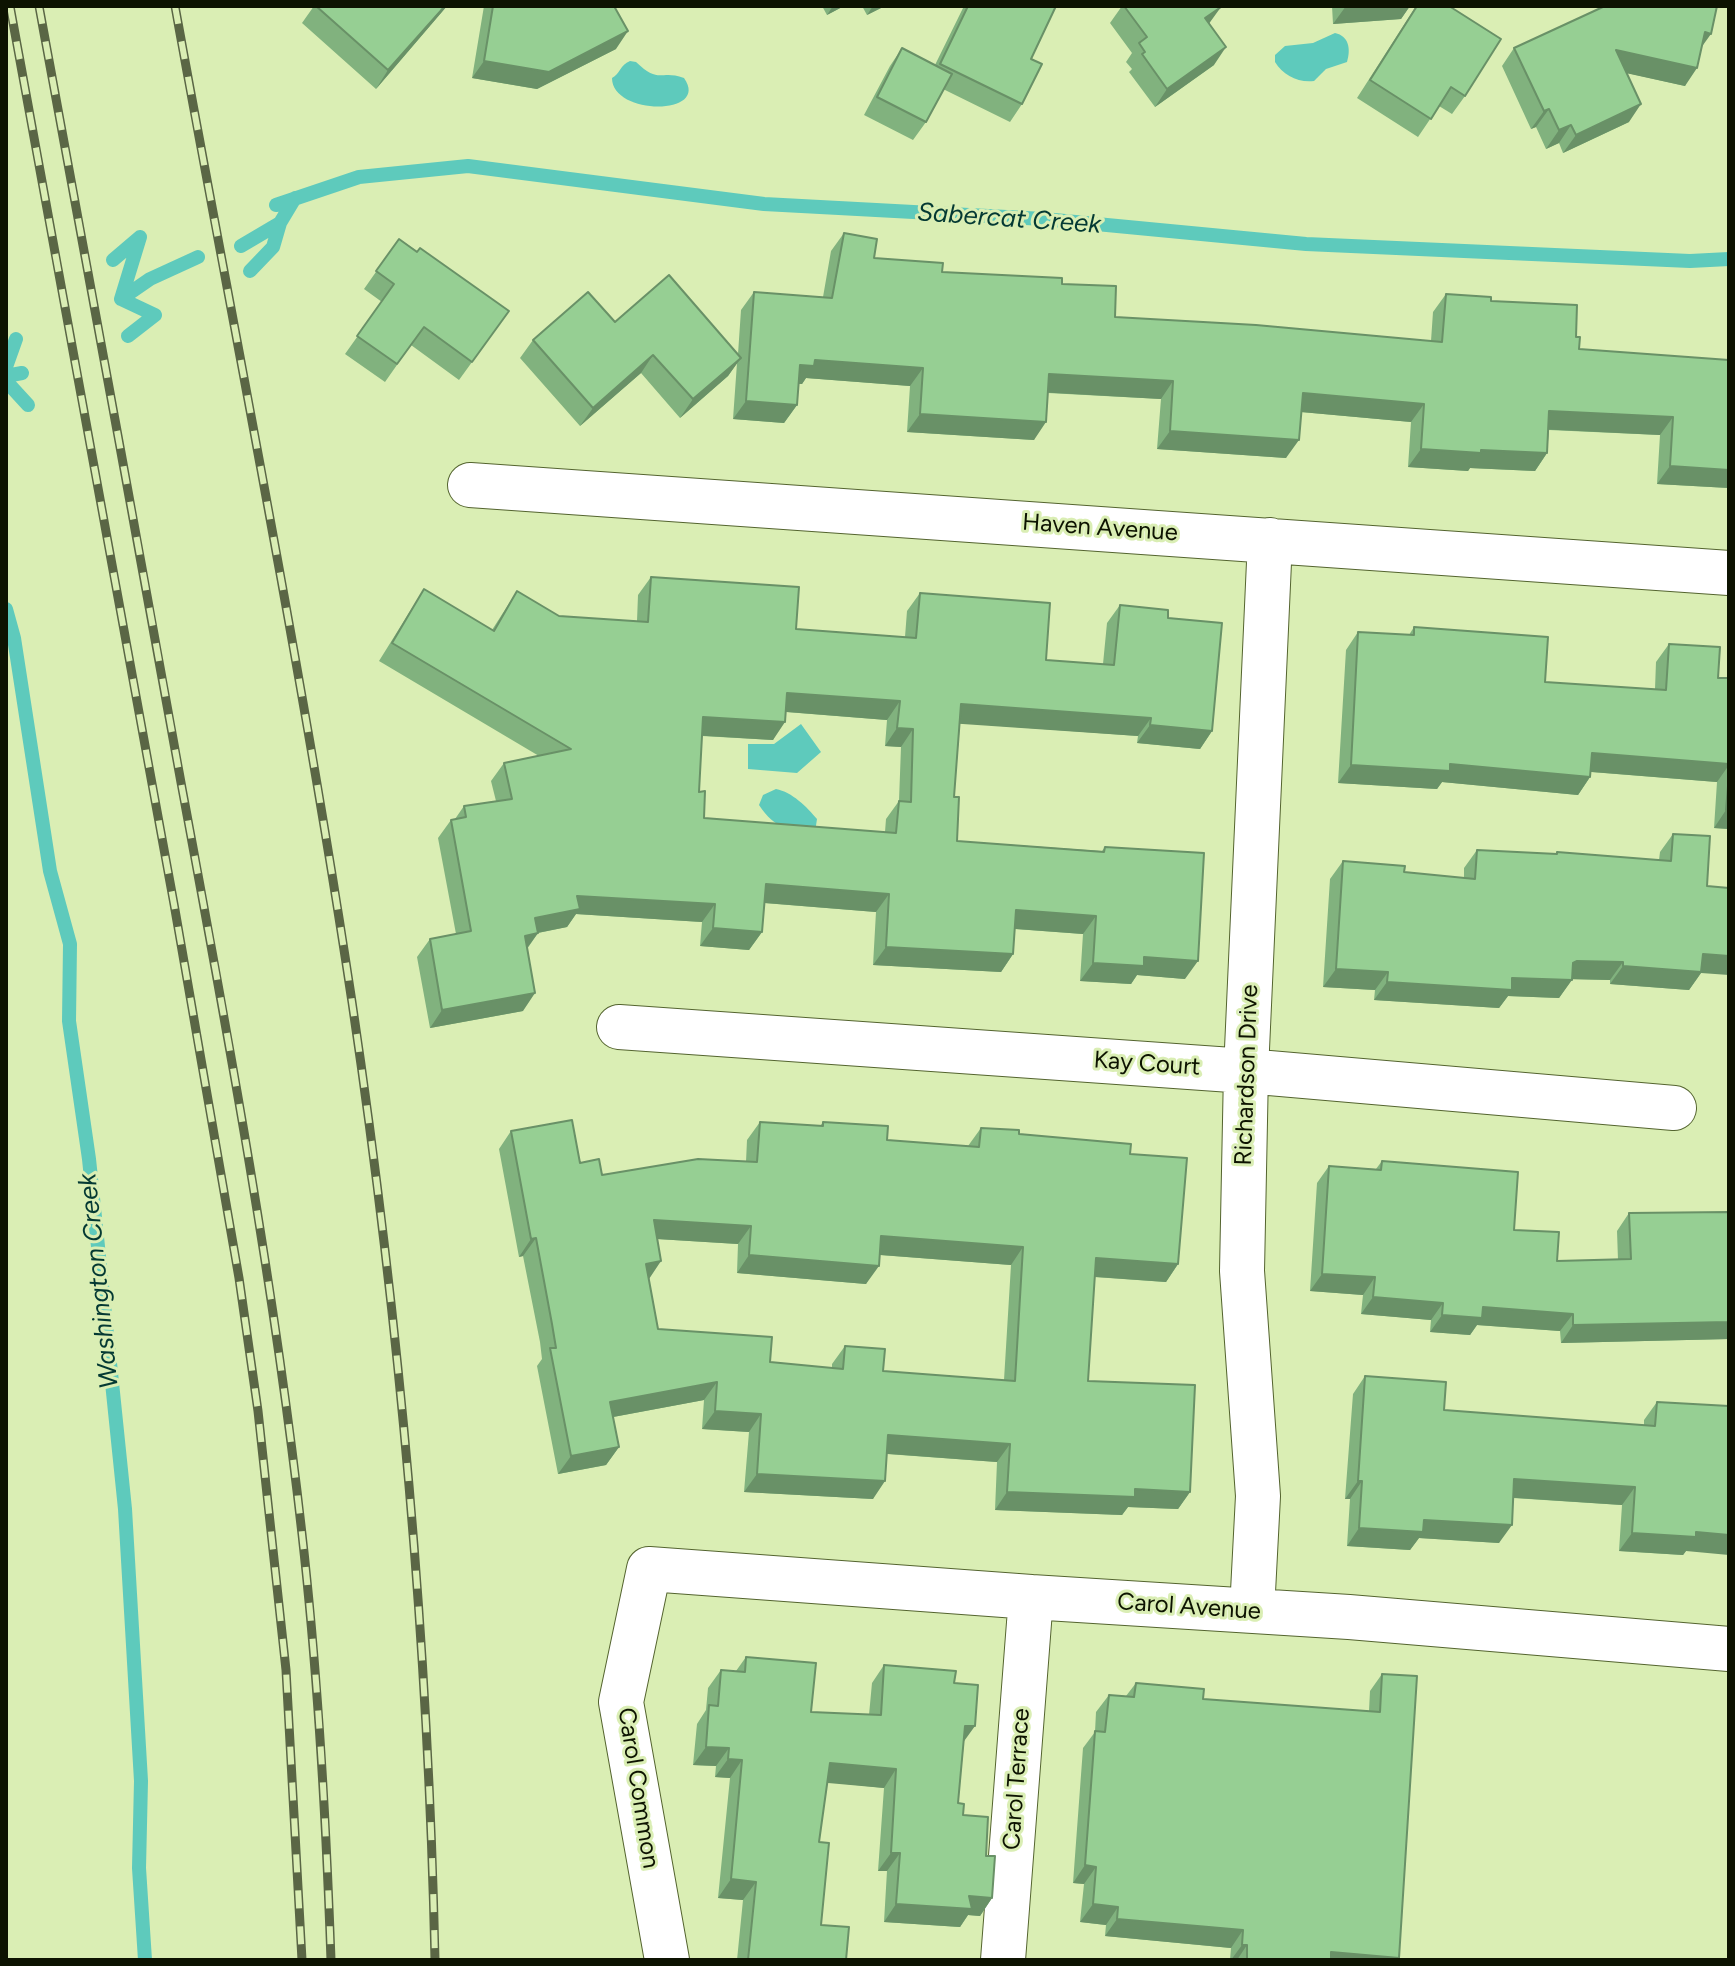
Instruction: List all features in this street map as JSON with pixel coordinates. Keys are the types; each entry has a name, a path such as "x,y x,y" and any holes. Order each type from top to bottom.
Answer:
{"street":[{"name":"Haven Avenue","path":"470,485 1729,573"},
{"name":"Richardson Drive","path":"1252,1611 1258,1496 1242,1271 1246,1071 1270,540"},
{"name":"Kay Court","path":"619,1027 1246,1071 1674,1108"},
{"name":"Carol Avenue","path":"649,1569 1252,1611 1729,1649"},
{"name":"Carol Common","path":"649,1569 621,1702 667,1960"},
{"name":"Carol Terrace","path":"1003,1960 1031,1597"}],"water":[{"path":"1335,33 1348,44 1347,62 1326,69 1314,81 1292,77 1275,62 1275,55 1285,46 1313,43"},
{"path":"630,61 655,75 684,78 689,90 684,99 673,105 658,106 642,105 627,99 616,90 612,78"},
{"path":"801,724 821,752 797,773 748,769 748,744 774,744"},
{"path":"776,789 793,797 813,814 817,819 815,832 782,826 765,813 759,805 763,795"}],"building":[{"path":"316,6 445,6 388,70"},
{"path":"493,6 614,6 628,31 549,72 484,61"},
{"path":"968,6 1056,6 1031,59 1042,64 1022,104 940,64"},
{"path":"1124,6 1220,6 1205,18 1226,47 1167,89 1142,54 1145,52 1139,43 1147,37"},
{"path":"1417,6 1449,6 1501,39 1465,96 1451,87 1431,119 1370,80"},
{"path":"1605,6 1717,6 1711,34 1705,32 1697,68 1616,50 1641,104 1576,135 1571,125 1559,130 1549,109 1544,111 1514,48"},
{"path":"902,48 952,74 926,122 877,97"},
{"path":"844,233 877,239 874,258 943,263 942,272 1062,278 1062,284 1116,286 1115,317 1256,325 1442,342 1446,294 1491,297 1491,301 1577,305 1576,337 1580,337 1579,349 1729,360 1729,470 1670,466 1673,417 1549,411 1547,453 1481,450 1481,453 1421,449 1424,404 1303,393 1299,440 1170,431 1173,381 1049,374 1046,422 920,414 923,368 815,360 814,366 800,365 797,405 746,401 754,292 832,298"},
{"path":"399,239 417,252 420,248 509,311 472,362 424,327 397,364 357,336 394,284 376,271"},
{"path":"669,275 741,358 693,399 653,355 593,408 533,340 588,292 615,322"},
{"path":"651,577 799,587 796,629 916,638 920,593 1050,603 1046,660 1114,665 1120,605 1168,610 1168,618 1222,623 1212,731 1150,725 1151,718 961,704 954,797 959,797 957,841 1104,852 1105,847 1204,853 1198,961 1144,957 1144,966 1093,963 1096,916 1016,910 1013,954 886,947 889,894 766,884 762,932 713,928 715,904 577,896 580,909 535,918 538,933 525,936 535,993 442,1010 430,939 471,931 451,820 466,817 464,806 512,799 504,763 571,749 392,643 424,589 494,631 517,591 559,616 648,622","holes":["787,693 900,701 897,728 913,729 911,802 899,801 896,833 704,818 705,791 699,792 703,717 785,722"]},
{"path":"1414,627 1548,637 1545,682 1666,690 1669,644 1720,647 1718,678 1729,678 1729,764 1592,753 1590,777 1450,764 1450,771 1351,765 1358,632 1414,635"},
{"path":"1729,774 1729,810 1726,810"},
{"path":"1673,834 1710,836 1707,886 1729,888 1729,956 1703,954 1701,972 1623,966 1623,962 1577,961 1573,963 1572,980 1512,978 1512,990 1387,982 1388,972 1336,969 1343,861 1405,866 1404,872 1475,879 1477,850 1557,852 1671,861"},
{"path":"572,1120 580,1163 599,1159 602,1175 698,1159 757,1162 760,1122 888,1126 887,1140 979,1147 981,1128 1019,1130 1019,1134 1131,1144 1130,1154 1187,1158 1178,1264 1096,1258 1088,1381 1195,1385 1190,1492 1135,1489 1135,1497 1007,1492 1010,1444 888,1435 885,1481 757,1474 761,1414 715,1411 717,1382 610,1402 619,1447 571,1456 550,1348 556,1348 552,1324 536,1238 531,1239 511,1131","holes":["654,1220 751,1226 749,1255 879,1266 881,1236 1023,1247 1015,1381 883,1371 885,1349 845,1346 843,1369 770,1362 772,1337 658,1329 646,1264 661,1261"]},
{"path":"1382,1161 1518,1172 1514,1230 1559,1232 1557,1261 1631,1259 1629,1213 1729,1212 1729,1322 1573,1325 1573,1314 1483,1307 1482,1318 1442,1315 1443,1303 1373,1297 1375,1277 1322,1274 1329,1166 1381,1170"},
{"path":"1365,1376 1446,1382 1444,1410 1655,1426 1657,1402 1729,1406 1729,1535 1696,1532 1696,1537 1632,1533 1635,1487 1514,1479 1512,1525 1424,1520 1423,1532 1359,1528 1362,1481 1358,1481"},
{"path":"746,1657 816,1663 811,1712 881,1715 884,1665 956,1671 954,1683 978,1685 975,1726 965,1726 958,1803 964,1804 963,1815 988,1817 986,1856 995,1856 992,1898 969,1896 972,1909 896,1904 900,1853 891,1853 896,1769 830,1763 819,1842 829,1843 821,1925 849,1927 846,1960 748,1960 756,1882 731,1879 742,1760 728,1759 729,1748 706,1747 709,1705 718,1706 721,1670 745,1672"},
{"path":"1382,1674 1417,1676 1399,1958 1331,1952 1331,1960 1247,1960 1247,1945 1242,1945 1243,1930 1117,1919 1118,1907 1093,1904 1096,1867 1085,1865 1095,1731 1105,1732 1109,1695 1134,1697 1136,1683 1204,1689 1203,1699 1380,1712"}],"waterway":[{"name":"Sabercat Creek","path":"276,205 359,177 468,166 764,204 1044,219 1306,244 1690,261 1729,259"},
{"name":"Sabercat Creek","path":"250,271 273,247 280,223 295,198"},
{"name":"Sabercat Creek","path":"241,246 280,223"},
{"name":"Sabercat Creek","path":"113,260 140,237"},
{"name":"Sabercat Creek","path":"121,299 140,237"},
{"name":"Sabercat Creek","path":"121,299 150,279 198,257"},
{"name":"Sabercat Creek","path":"121,299 155,315 128,336"},
{"name":"Sabercat Creek","path":"6,367 16,339"},
{"name":"Sabercat Creek","path":"6,376 22,373"},
{"name":"Sabercat Creek","path":"6,381 28,405"},
{"name":"Washington Creek","path":"6,609 14,638 50,871 70,944 69,1021 89,1159 125,1509 141,1781 139,1868 145,1960"}],"railway":[{"path":"10,6 239,1278 258,1411 286,1670 302,1960"},
{"path":"39,6 233,1067 278,1346 313,1640 331,1960"},
{"path":"175,6 312,752 369,1121 397,1360 418,1600 435,1960"}]}
